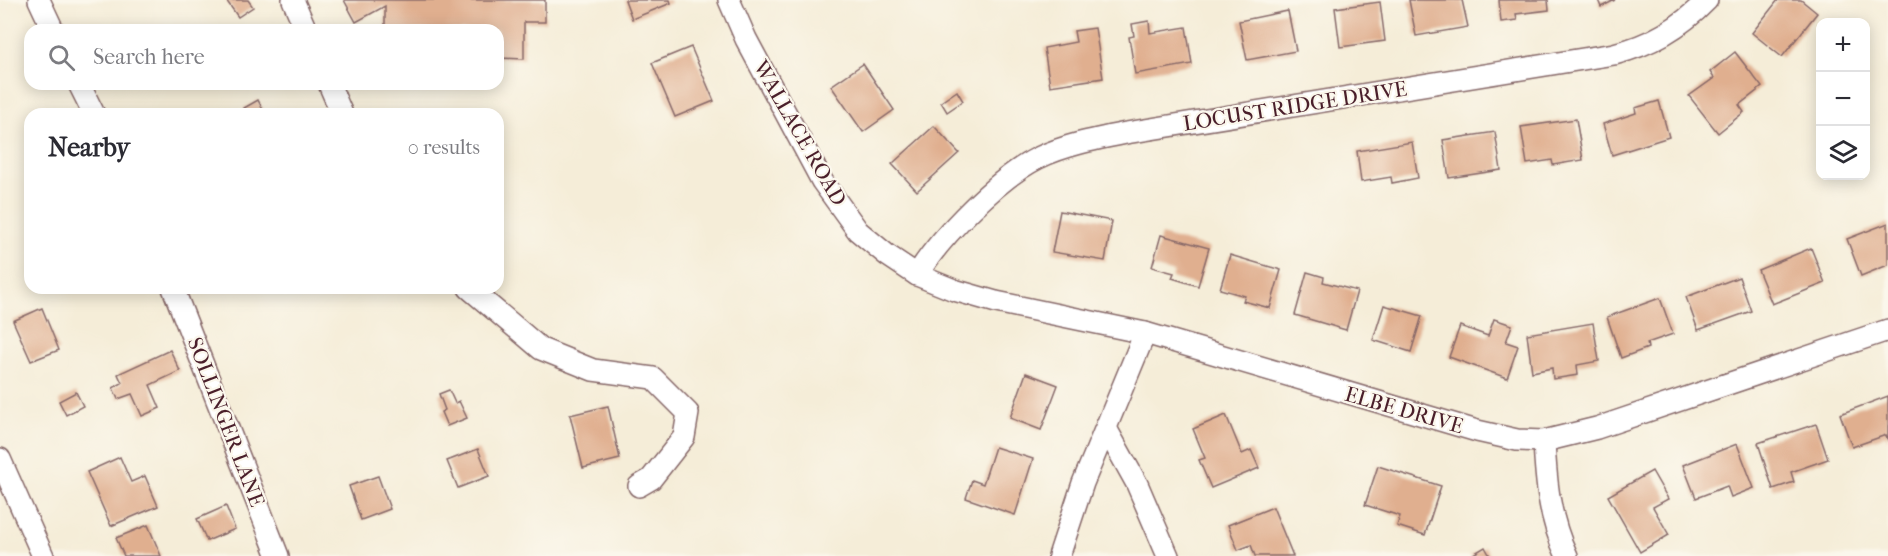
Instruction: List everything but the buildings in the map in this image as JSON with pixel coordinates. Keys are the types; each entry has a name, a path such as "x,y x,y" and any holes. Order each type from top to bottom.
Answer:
{"street":[{"path":"39,0 50,24"},
{"path":"293,0 303,24"},
{"name":"WALLACE ROAD","path":"729,0 746,39 822,181 858,231 887,255 917,275"},
{"name":"LOCUST RIDGE DRIVE","path":"917,275 940,242 1011,175 1037,159 1065,147 1126,133 1641,48 1691,17 1707,0"},
{"path":"83,90 91,108"},
{"path":"332,90 339,108"},
{"name":"ELBE DRIVE","path":"917,275 954,290 996,302 1145,333 1477,431 1517,440 1544,441 1597,428 1888,330"},
{"name":"SOLLINGER LANE","path":"175,294 278,556"},
{"path":"476,294 541,349 593,370 653,378 688,413 684,437 651,479 639,486"},
{"path":"1059,556 1083,483 1107,430 1145,333"},
{"path":"1107,430 1137,483 1168,556"},
{"path":"1544,441 1546,488 1551,515 1567,556"},
{"path":"0,459 43,556"}]}
